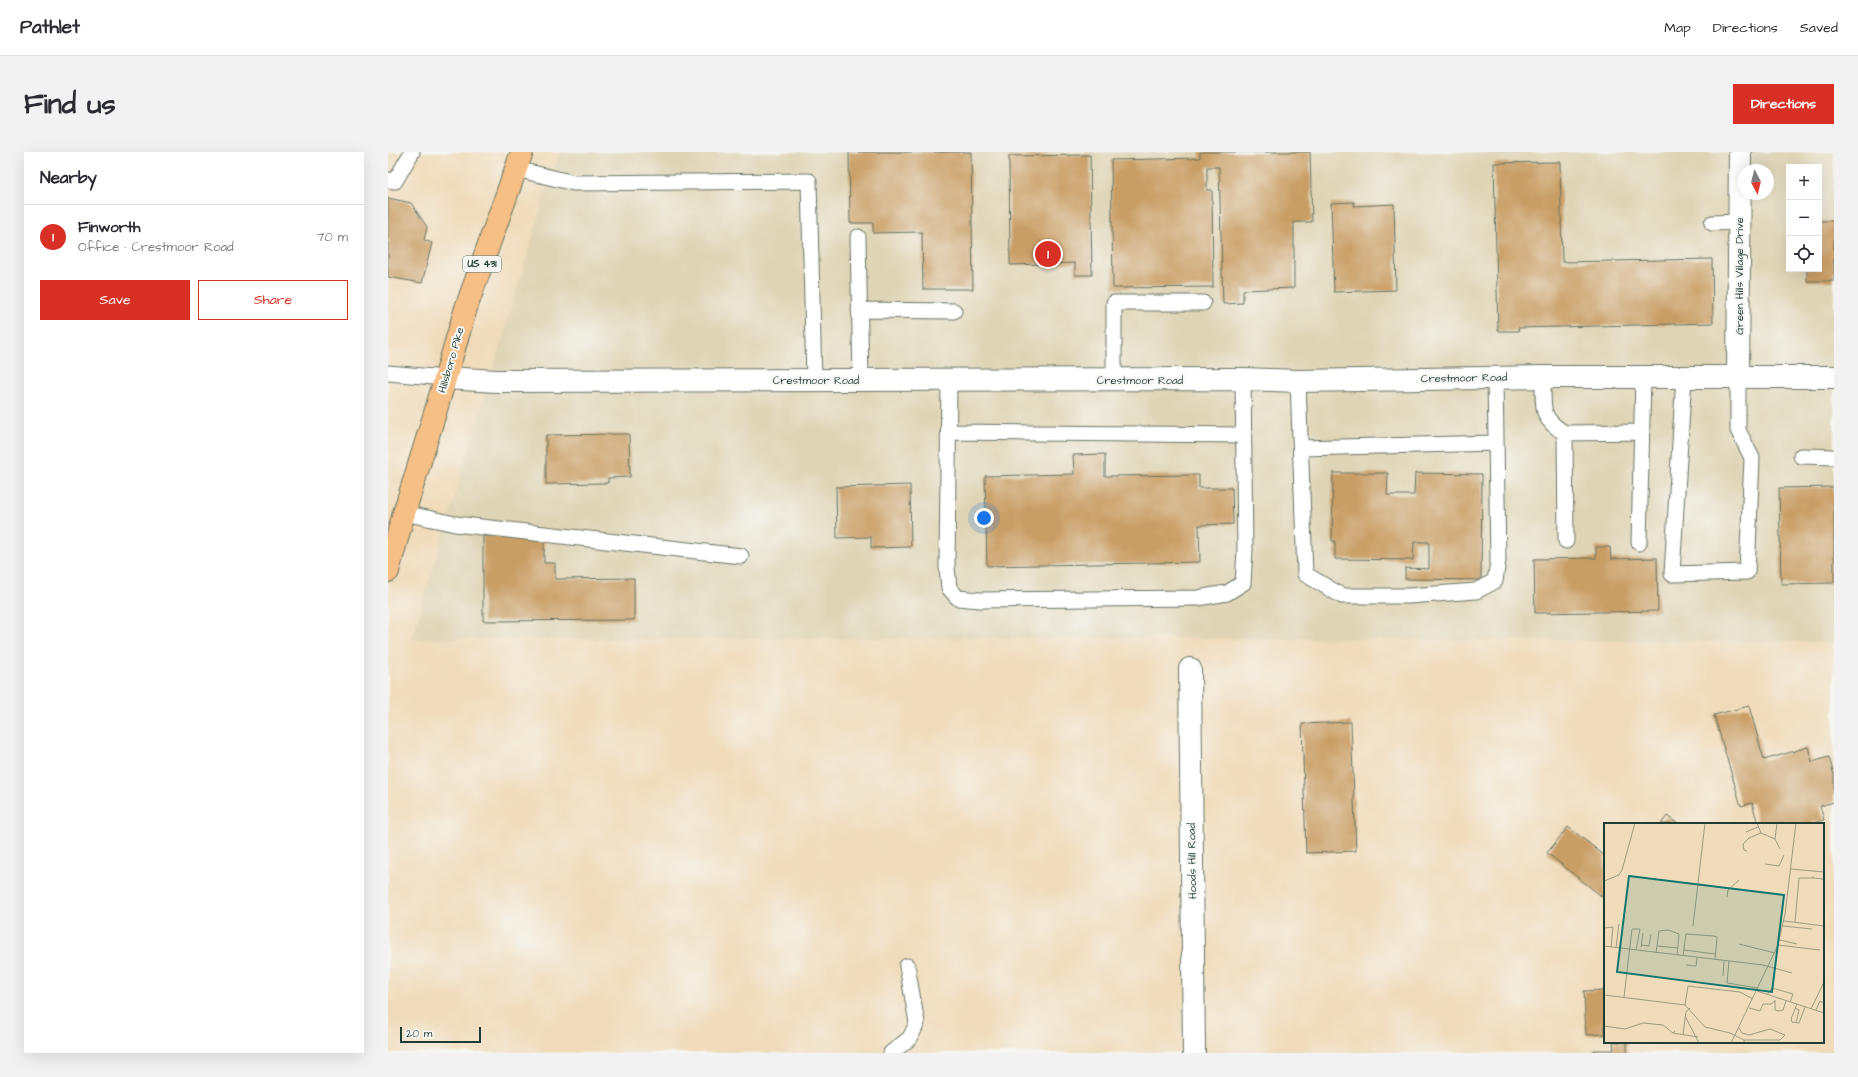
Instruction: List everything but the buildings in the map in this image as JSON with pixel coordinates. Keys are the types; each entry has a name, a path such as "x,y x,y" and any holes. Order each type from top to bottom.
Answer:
{"main road":[{"name":"Hillsboro Pike","path":"388,572 404,512 446,378 466,308 519,161"}],"street":[{"name":"Green Hills Village Drive","path":"1738,376 1740,152"},
{"name":"Crestmoor Road","path":"446,378 497,381 1243,379 1298,381 1543,377 1834,377"},
{"name":"Hoods Hill Road","path":"1190,669 1194,1053"}],"lane":[{"path":"388,180 395,181 412,152"},
{"path":"519,161 574,183 809,181 814,381"},
{"path":"1712,223 1739,222"},
{"path":"858,237 861,380"},
{"path":"1114,380 1114,303 1203,303"},
{"path":"859,310 954,311"},
{"path":"388,373 446,378"},
{"path":"1684,376 1672,574 1747,572 1752,458 1738,430 1738,376"},
{"path":"1543,377 1544,414 1552,426 1565,433 1642,432"},
{"path":"1638,542 1643,377"},
{"path":"1298,381 1302,448 1306,574 1342,596 1409,596 1476,591 1495,581 1498,561 1495,378"},
{"path":"949,380 947,567 949,588 958,598 980,600 1198,598 1227,594 1243,583 1245,551 1243,379"},
{"path":"949,432 1243,435"},
{"path":"1565,433 1566,541"},
{"path":"1302,448 1496,443"},
{"path":"1801,456 1834,456"},
{"path":"404,512 455,524 741,556"},
{"path":"891,1053 910,1038 917,1023 907,966"}],"shaded area":[{"path":"560,152 1834,152 1834,642 1155,638 412,639 544,199"}],"place":[{"name":"Finworth","path":"1048,254"}]}
